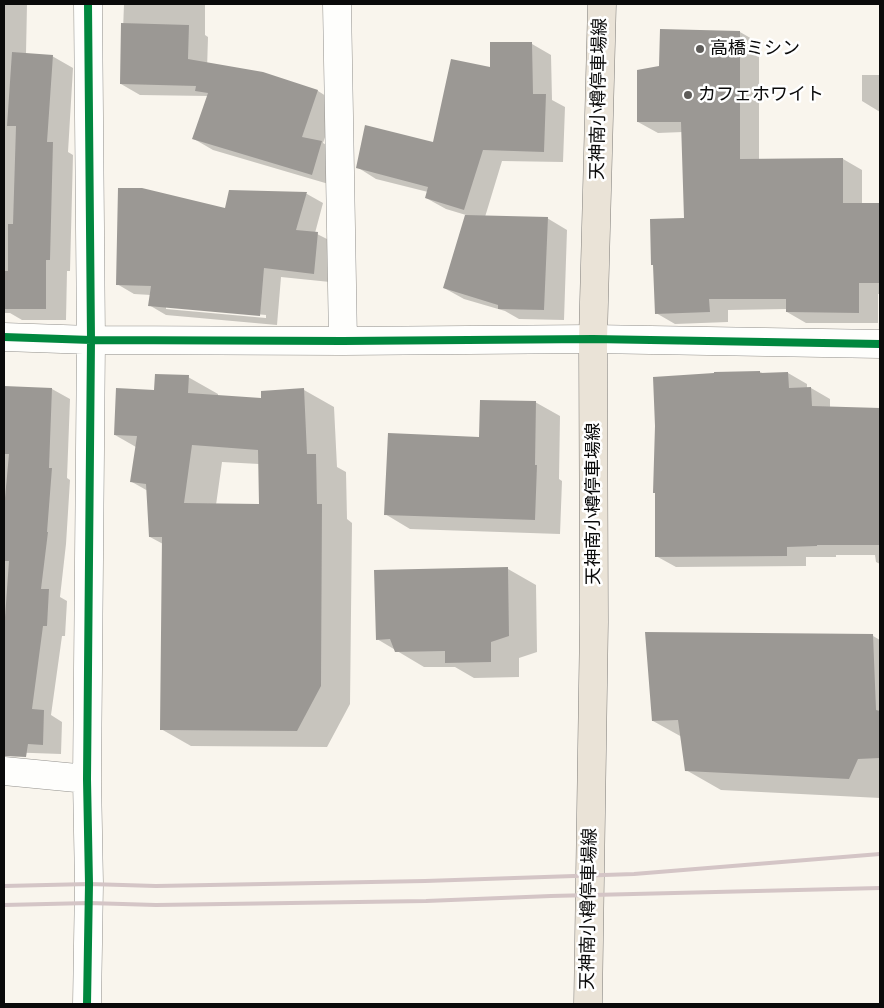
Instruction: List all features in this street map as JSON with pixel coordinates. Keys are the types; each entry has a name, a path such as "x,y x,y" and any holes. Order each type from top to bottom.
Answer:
{"main road":[{"name":"天神南小樽停車場線","path":"588,1004 594,622 593,339 602,4"}],"street":[{"path":"87,1004 90,884 87,779 91,340 88,4"},
{"path":"337,4 343,341"},
{"path":"4,337 91,340 343,341 593,339 880,344"},
{"path":"4,771 87,779"}],"building":[{"path":"121,23 189,25 188,59 263,72 318,90 302,137 322,141 312,175 192,139 208,93 195,91 196,86 120,84"},
{"path":"660,29 740,31 740,159 843,158 843,203 880,203 880,283 859,283 859,313 786,312 786,299 709,299 710,312 655,314 650,219 684,218 681,122 637,122 637,70 659,66"},
{"path":"490,42 532,42 533,94 546,94 544,152 483,150 464,210 425,198 428,187 356,168 365,125 433,142 451,59 490,67"},
{"path":"12,52 53,55 47,142 53,142 50,260 46,260 46,309 4,309 4,271 8,271 8,224 13,224 16,126 7,126"},
{"path":"118,188 142,188 225,208 229,190 307,192 296,230 318,232 314,274 264,268 260,316 148,306 151,286 116,285"},
{"path":"465,215 548,217 544,310 498,309 498,305 443,288"},
{"path":"760,371 760,373 788,372 789,388 811,387 812,406 880,408 880,545 787,547 787,556 655,557 653,377 714,372"},
{"path":"155,374 189,375 188,393 261,398 261,391 304,388 307,454 316,454 317,504 322,504 321,686 297,731 160,730 162,537 149,537 146,484 130,482 137,436 114,435 116,388 154,390","holes":["192,445 258,450 259,504 184,503"]},
{"path":"4,386 52,388 49,468 52,468 48,532 41,589 49,589 47,626 43,626 32,709 44,710 43,745 28,744 26,757 4,756 4,631 9,561 4,561 4,509 9,454 4,454"},
{"path":"480,400 536,401 535,465 537,465 535,520 384,515 388,433 479,437"},
{"path":"508,567 509,636 491,642 491,662 445,663 445,651 395,652 390,639 376,640 374,570"},
{"path":"645,632 873,634 876,710 880,711 880,758 858,759 849,779 685,771 678,720 652,721"}],"railway":[{"path":"4,886 89,884 156,886 425,881 634,874 880,854"},
{"path":"4,905 426,901 880,888"}],"cycle path":[{"path":"87,1004 91,340 88,4"},
{"path":"4,337 91,340 343,341 593,339 880,344"}],"place":[{"name":"高橋ミシン","path":"700,49"},
{"name":"カフェホワイト","path":"688,95"}]}
